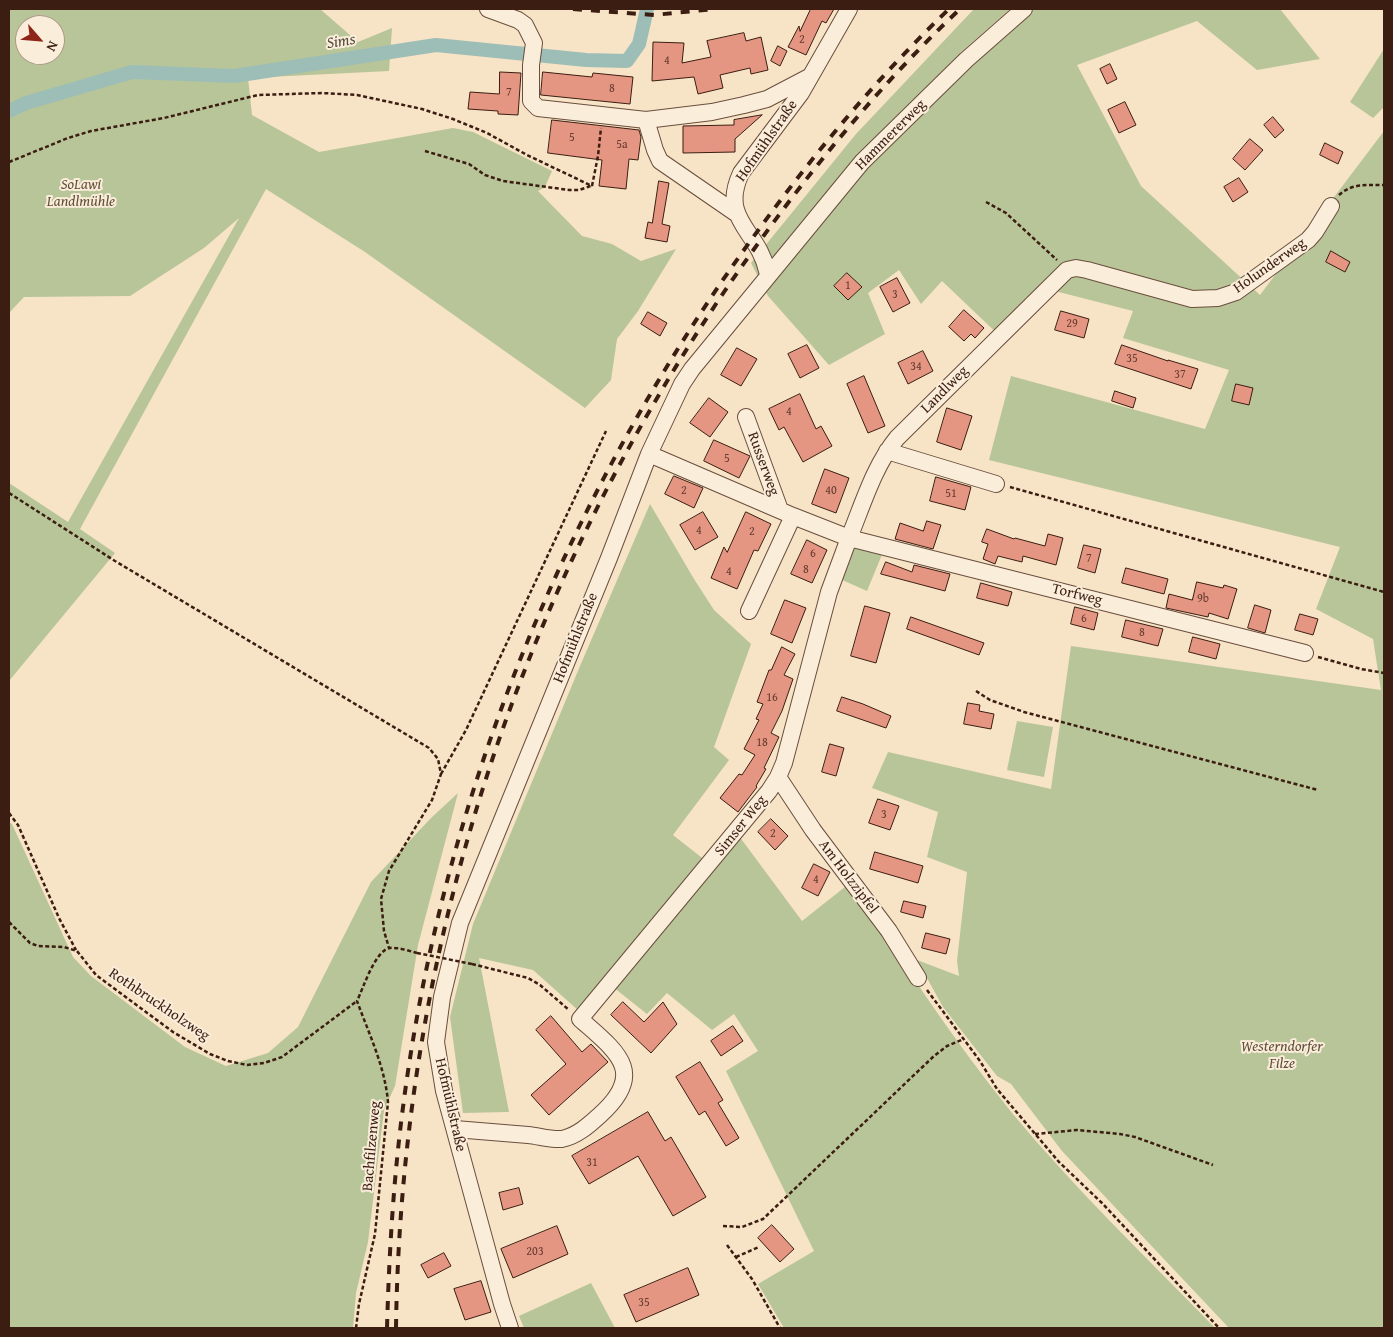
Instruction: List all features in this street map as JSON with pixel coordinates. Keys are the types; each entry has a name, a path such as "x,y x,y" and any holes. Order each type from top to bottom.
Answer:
{"street":[{"path":"488,9 518,20 525,25 534,43 531,64 531,101 538,108 646,120 712,112 767,99 809,77"},
{"name":"Hofmühlstraße","path":"510,1328 444,1091 436,1042 442,997 460,923 649,454 682,384 770,273 767,271 763,258 737,214 734,197 735,185 741,173 801,93 849,9"},
{"name":"Hammererweg","path":"770,273 862,162 966,60 1024,9"},
{"path":"767,99 780,121"},
{"path":"646,120 660,161 737,214"},
{"name":"Holunderweg","path":"1072,269 1181,297 1192,299 1218,298 1236,292 1308,240 1316,232 1332,206"},
{"name":"Landlweg","path":"849,538 878,465 886,451 918,417 1072,269"},
{"name":"Russerweg","path":"746,417 787,513"},
{"path":"886,451 996,484"},
{"path":"649,454 849,538"},
{"path":"750,611 787,513"},
{"name":"Torfweg","path":"849,538 1305,653"},
{"name":"Simser Weg","path":"580,1019 737,831 778,777 784,763 829,592 849,538"},
{"name":"Am Holzzipfel","path":"778,777 813,830 889,931 918,978"},
{"path":"455,1129 560,1139 579,1133 600,1115 620,1094 624,1086 625,1074 621,1060 612,1047 580,1019"}],"path":[{"path":"9,162 68,138 91,131 164,118 258,95 322,93 357,95 422,109 453,119 487,132 527,155 592,186"},
{"path":"592,186 598,156 602,116"},
{"path":"425,151 469,164 485,175 503,181 569,190 579,190 592,186"},
{"path":"1332,206 1340,194 1349,188 1358,185 1384,185"},
{"path":"986,202 1006,213 1072,269"},
{"path":"389,948 384,931 381,899 388,871 432,800 441,774 466,730 606,432"},
{"path":"996,484 1384,592"},
{"path":"9,493 115,561 429,748 438,759 441,774"},
{"path":"1305,653 1361,669 1384,673"},
{"path":"976,691 990,700 1016,710 1318,790"},
{"name":"Rothbruckholzweg","path":"9,813 18,825 59,918 77,951 96,975 173,1032 210,1054 228,1061 247,1065 264,1063 282,1057 357,1001"},
{"path":"9,922 30,942 38,946 77,951"},
{"path":"357,1001 372,966 382,952 389,948 472,964 528,978 540,985 580,1019"},
{"path":"918,978 964,1039 998,1089 1059,1162 1102,1204 1219,1328"},
{"name":"Bachfilzenweg","path":"356,1328 359,1304 374,1234 388,1102 381,1064 357,1001"},
{"path":"723,1226 742,1227 763,1219 934,1056 947,1046 964,1039"},
{"path":"1035,1134 1077,1130 1120,1134 1135,1137 1213,1165"},
{"path":"727,1245 752,1279 780,1328"},
{"path":"736,1257 759,1247"}],"green space":[{"name":"SoLawi Landlmühle","path":"9,9 320,9 358,42 392,28 389,71 248,78 252,115 319,152 453,128 473,132 552,171 545,187 538,191 582,236 612,244 641,261 676,249 638,311 617,339 611,380 585,408 365,252 266,189 80,529 115,553 9,681 9,483 68,522 239,218 204,248 130,296 24,297 9,313"},
{"name":"Westerndorfer Filze","path":"974,9 1010,9 960,53 968,65 1031,9 1280,9 1320,59 1257,70 1197,21 1077,65 1141,186 1260,295 1384,131 1384,1328 1229,1328 1062,1151 1011,1084 997,1076 943,1007 917,960 959,976 957,961 967,872 927,857 938,812 872,788 888,752 1051,789 1071,646 1381,690 1373,639 1316,609 1340,547 989,460 1011,376 1205,429 1229,370 1123,338 1133,311 1051,290 1003,339 942,281 921,304 899,270 868,293 885,334 829,365 768,296 751,263 856,134"},
{"path":"1384,49 1384,107 1373,118 1350,102"},
{"path":"650,504 714,610 751,644 714,747 729,760 673,835 706,861 579,1011 533,970 479,958 509,1112 463,1113 450,1017 473,924 580,666"},
{"path":"854,546 883,552 867,591 840,579"},
{"path":"1017,721 1053,727 1044,777 1007,770"},
{"path":"458,793 418,945 395,1086 384,1110 368,1242 356,1293 353,1328 9,1328 9,822 12,824 73,957 91,976 185,1047 226,1066 268,1053 298,1027 371,882 431,818"},
{"path":"739,836 802,921 850,883 949,1029 1012,1113 1086,1196 1215,1328 784,1328 758,1284 814,1251 726,1071 758,1051 734,1014 712,1030 667,993 647,1014 613,987"},
{"path":"591,1283 615,1328 524,1328 519,1316"}],"building":[{"path":"811,9 834,9 826,23 822,21 806,55 788,47 799,26 800,31"},
{"path":"744,33 746,41 761,37 768,70 751,74 750,68 720,75 723,88 698,94 694,77 652,81 653,42 684,43 682,63 711,57 707,41"},
{"path":"778,46 787,51 780,66 771,61"},
{"path":"1110,64 1117,79 1107,84 1100,69"},
{"path":"500,72 521,73 518,115 498,114 498,111 468,109 470,92 499,94"},
{"path":"543,72 592,77 593,73 633,77 630,104 541,95"},
{"path":"1125,102 1136,125 1119,133 1108,110"},
{"path":"762,115 735,139 735,152 683,153 683,126 734,125 734,120"},
{"path":"1273,117 1284,130 1275,138 1264,125"},
{"path":"552,120 639,130 641,137 638,160 629,159 626,189 599,186 602,160 548,153"},
{"path":"1250,139 1263,150 1245,170 1233,159"},
{"path":"1325,143 1343,152 1338,164 1320,155"},
{"path":"1239,178 1248,192 1233,202 1224,187"},
{"path":"659,181 669,183 662,224 670,226 667,242 645,238 648,222 652,223"},
{"path":"1331,251 1350,262 1345,272 1326,262"},
{"path":"847,273 862,287 848,300 834,286"},
{"path":"897,278 910,303 893,312 880,287"},
{"path":"964,310 984,328 975,338 971,334 964,341 949,327"},
{"path":"1061,311 1089,319 1084,338 1055,330"},
{"path":"648,312 667,323 660,336 641,324"},
{"path":"807,345 819,368 800,378 788,354"},
{"path":"1122,345 1198,369 1191,389 1115,364"},
{"path":"737,348 757,359 741,386 721,375"},
{"path":"923,351 933,371 908,384 898,363"},
{"path":"864,376 885,426 868,433 847,384"},
{"path":"1236,384 1253,388 1249,405 1232,401"},
{"path":"1115,391 1136,398 1133,408 1112,401"},
{"path":"800,394 816,429 821,426 832,446 803,462 784,427 779,430 769,409"},
{"path":"709,398 728,412 710,437 690,423"},
{"path":"947,408 972,416 961,450 937,442"},
{"path":"714,440 750,456 739,478 704,461"},
{"path":"825,469 849,478 836,513 812,504"},
{"path":"674,476 703,488 694,508 665,494"},
{"path":"936,477 971,487 965,510 930,501"},
{"path":"703,512 718,537 695,550 680,525"},
{"path":"746,512 771,524 758,551 754,550 737,589 711,578 724,547 727,552"},
{"path":"927,521 941,525 933,549 895,539 900,523 923,531"},
{"path":"987,529 1014,539 1045,546 1048,534 1063,538 1056,565 1023,556 1022,562 998,556 995,564 983,559 988,544 982,542"},
{"path":"807,540 827,550 812,583 791,574"},
{"path":"1084,545 1101,549 1095,573 1078,568"},
{"path":"886,562 912,572 914,565 950,574 945,591 881,574"},
{"path":"1126,568 1168,579 1164,594 1122,583"},
{"path":"1197,582 1223,588 1224,585 1237,589 1228,619 1209,613 1208,617 1166,608 1169,594 1192,600"},
{"path":"981,583 1012,592 1008,606 977,598"},
{"path":"785,600 806,608 792,643 771,634"},
{"path":"1255,605 1271,610 1265,633 1248,628"},
{"path":"865,606 890,613 876,663 851,656"},
{"path":"1075,607 1098,613 1094,630 1071,624"},
{"path":"1300,614 1318,619 1313,635 1295,630"},
{"path":"911,617 984,643 979,655 907,629"},
{"path":"1126,620 1163,629 1158,646 1122,637"},
{"path":"1193,637 1220,644 1216,659 1189,652"},
{"path":"782,647 795,654 784,675 793,679 782,711 771,733 779,737 757,787 738,812 720,798 739,774 742,775 755,755 744,749 759,720 756,719 763,704 757,702 769,670 771,670"},
{"path":"842,697 891,716 886,728 837,711"},
{"path":"968,703 980,705 979,711 994,714 991,729 964,724"},
{"path":"830,744 844,748 836,776 822,772"},
{"path":"878,799 899,806 890,830 869,823"},
{"path":"771,819 788,836 775,850 758,832"},
{"path":"875,852 923,866 918,883 870,869"},
{"path":"814,864 830,872 818,896 802,888"},
{"path":"904,901 926,906 923,918 901,912"},
{"path":"926,933 950,939 946,954 922,948"},
{"path":"623,1002 644,1022 663,1002 677,1024 651,1053 611,1015"},
{"path":"551,1016 582,1052 591,1044 608,1062 549,1115 531,1095 566,1064 536,1030"},
{"path":"733,1026 743,1041 721,1056 711,1041"},
{"path":"700,1062 723,1100 718,1103 739,1138 726,1146 705,1111 699,1115 676,1077"},
{"path":"648,1112 665,1141 671,1137 706,1197 673,1216 638,1156 589,1184 572,1156"},
{"path":"519,1188 523,1204 503,1210 499,1193"},
{"path":"772,1225 794,1249 780,1262 758,1238"},
{"path":"557,1226 568,1254 513,1278 501,1249"},
{"path":"444,1253 451,1266 428,1278 421,1265"},
{"path":"688,1268 699,1295 636,1322 624,1295"},
{"path":"481,1281 491,1312 465,1320 454,1289"}],"waterway":[{"name":"Sims","path":"9,111 26,103 132,72 234,76 436,45 586,60 627,61 639,44 647,9"}],"railway":[{"path":"573,9 654,15 714,9"},
{"path":"387,1328 396,1168 419,1004 444,895 474,788 511,682 554,579 603,479 658,381 718,287 771,213 826,142 886,74 949,9"},
{"path":"396,1328 403,1189 420,1053 447,918 483,786 530,658 585,532 650,410 724,292 777,217 834,144 895,74 960,9"}]}
